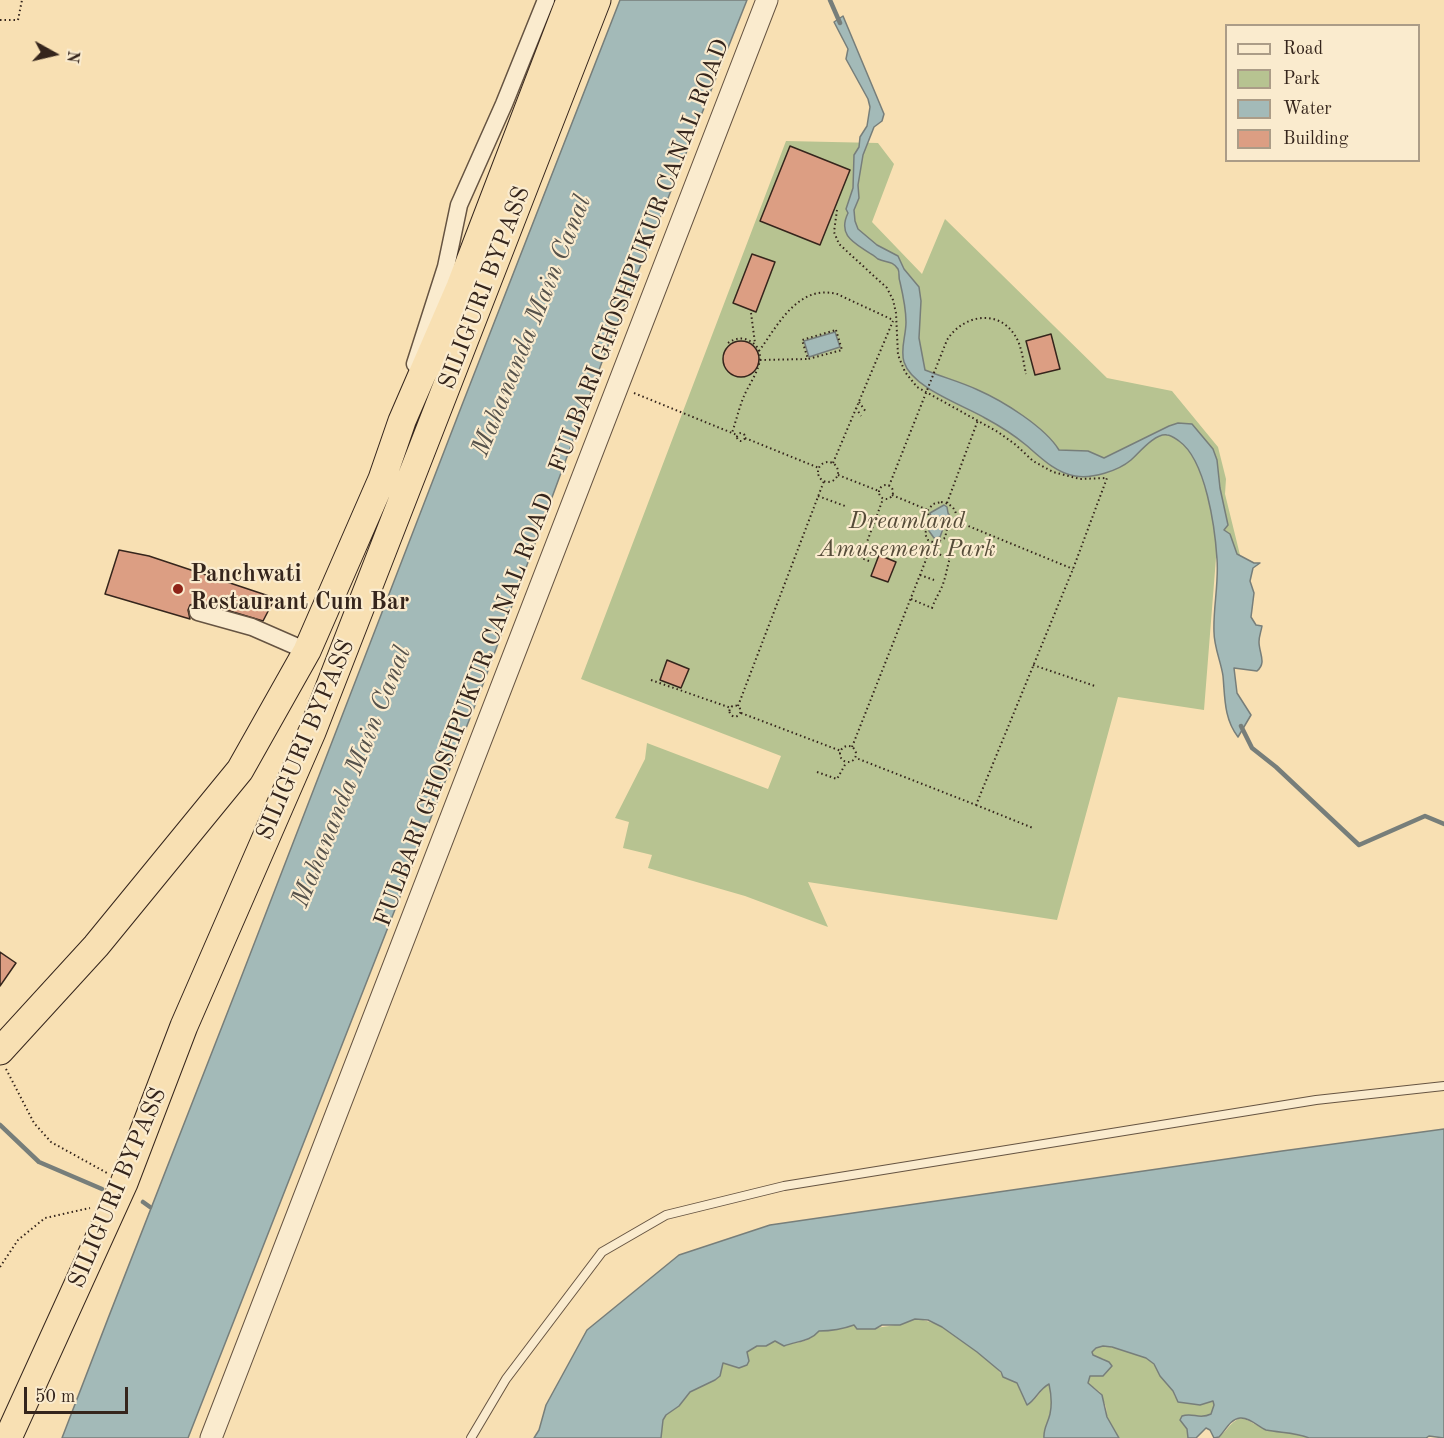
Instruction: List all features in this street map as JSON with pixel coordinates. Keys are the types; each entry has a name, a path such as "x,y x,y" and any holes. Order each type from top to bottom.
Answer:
{"highway":[{"path":"3,1060 240,771 307,651 382,478 402,421 460,287 570,0"},
{"name":"SILIGURI BYPASS","path":"8,1438 111,1211 184,1026 316,722 597,0"}],"street":[{"path":"402,421 417,356 446,267 459,205 504,105 546,0"},
{"name":"FULBARI GHOSHPUKUR CANAL ROAD","path":"211,1438 767,0"},
{"path":"198,612 252,627 307,651"}],"lane":[{"path":"471,1438 506,1379 602,1252 666,1215 784,1186 1316,1101 1444,1086"}],"path":[{"path":"0,20 18,20 22,0"},
{"path":"837,210 835,237 839,244 887,288 893,300 896,313 898,355 900,363 911,380 926,393 978,420 1016,445 1033,461 1053,472 1080,479 1107,478 1073,569 976,805"},
{"path":"759,351 789,310 811,294 828,292 837,294 893,320"},
{"path":"732,433 744,395 760,360 759,351 755,345 751,313"},
{"path":"833,463 896,313"},
{"path":"889,486 935,368 947,340 957,327 971,319 988,318 1003,323 1015,334 1026,374"},
{"path":"760,360 808,359 842,350 836,330 802,340 808,359"},
{"path":"728,342 744,339 755,345"},
{"path":"625,390 737,435 743,433 745,438 819,468"},
{"path":"858,402 866,412"},
{"path":"856,408 861,416"},
{"path":"948,503 978,420"},
{"path":"737,435 740,441 745,438"},
{"path":"826,462 833,463 838,469 838,475 832,481 824,481 820,477 819,468 826,462"},
{"path":"838,475 879,491"},
{"path":"741,713 738,706 824,481"},
{"path":"883,486 889,486 892,495 888,500 883,499 879,491 883,486"},
{"path":"892,495 928,510"},
{"path":"818,496 844,506"},
{"path":"869,561 861,558 883,499"},
{"path":"928,510 937,502 948,503 954,508 956,521"},
{"path":"928,510 929,522 925,534 928,540 933,542 943,541 947,529 956,521"},
{"path":"855,512 876,520"},
{"path":"956,521 1073,569"},
{"path":"852,747 933,542"},
{"path":"910,599 932,608 943,584 950,558 929,551"},
{"path":"920,575 934,580"},
{"path":"1033,665 1095,686"},
{"path":"651,680 730,708 738,706"},
{"path":"730,708 730,713 734,716 741,713 841,751"},
{"path":"845,746 852,747 856,751 856,758 846,763 841,759 841,751 845,746"},
{"path":"856,758 1033,828"},
{"path":"817,772 837,779 846,763"},
{"path":"3,1060 34,1123 51,1142 123,1183"},
{"path":"0,1267 18,1240 45,1218 76,1210 95,1208 111,1211"}],"green space":[{"name":"Dreamland Amusement Park","path":"786,141 878,143 894,164 872,222 922,274 945,219 1107,378 1172,391 1218,447 1226,479 1225,494 1240,555 1216,558 1204,710 1118,697 1057,920 808,882 828,927 745,896 648,868 652,855 623,848 629,822 615,818 645,759 647,743 768,789 781,756 581,679"},
{"path":"915,1318 939,1325 974,1349 1003,1377 1017,1383 1027,1405 1049,1384 1051,1410 1044,1438 661,1438 663,1420 666,1415 679,1406 690,1392 720,1376 723,1363 729,1365 748,1358 748,1350 757,1346 766,1346 775,1341 793,1343 804,1341 819,1331 847,1326 884,1327"},
{"path":"1103,1346 1145,1357 1155,1366 1172,1389 1175,1397 1199,1405 1213,1401 1211,1414 1203,1418 1195,1416 1184,1426 1187,1429 1188,1438 1119,1438 1107,1417 1100,1392 1088,1383 1089,1376 1097,1376 1104,1359 1093,1356 1092,1352 1095,1348"},
{"path":"1241,1418 1267,1430 1309,1438 1216,1438 1233,1422"}],"water":[{"name":"Mahananda Main Canal","path":"620,0 747,0 609,343 479,695 188,1438 62,1438 476,368"},
{"path":"843,16 884,114 882,121 874,127 863,155 858,185 859,198 854,210 855,221 858,229 877,245 898,256 904,269 919,287 921,301 919,338 925,370 972,387 1011,408 1044,432 1059,450 1088,451 1104,458 1178,423 1192,424 1213,449 1228,525 1224,530 1230,534 1237,554 1254,563 1260,563 1253,568 1250,581 1254,593 1251,617 1256,625 1262,626 1259,642 1262,665 1257,671 1234,668 1237,693 1251,715 1238,737 1228,716 1223,676 1214,638 1217,568 1211,513 1202,479 1188,450 1173,437 1162,435 1152,440 1126,464 1112,471 1082,477 1061,472 1001,427 927,388 909,371 904,362 906,317 898,269 891,263 878,259 854,242 849,238 845,228 848,213 846,209 853,188 854,155 859,147 860,137 867,126 870,107 846,59 848,49 834,22"},
{"path":"835,332 840,347 809,357 804,341"},
{"path":"944,505 953,521 944,526 940,537 934,538 929,531 933,522 930,513"},
{"path":"1444,1129 1444,1438 1429,1436 1426,1438 1309,1438 1266,1430 1251,1421 1240,1418 1231,1423 1219,1437 1214,1438 1210,1430 1206,1428 1196,1438 1188,1438 1187,1429 1180,1420 1182,1416 1211,1414 1213,1401 1200,1405 1178,1402 1154,1364 1146,1358 1103,1346 1096,1348 1092,1352 1093,1355 1109,1362 1112,1366 1103,1376 1090,1376 1088,1383 1102,1395 1107,1417 1119,1438 1044,1438 1051,1407 1049,1384 1027,1405 1017,1383 1003,1377 1001,1372 977,1352 942,1327 928,1320 915,1319 900,1325 882,1325 875,1329 857,1329 854,1325 836,1330 819,1331 807,1339 784,1346 775,1341 766,1346 757,1346 747,1352 749,1361 747,1365 739,1368 723,1363 720,1376 690,1392 679,1406 666,1415 663,1420 661,1438 534,1438 539,1430 546,1405 587,1330 679,1255 770,1225"}],"building":[{"path":"790,146 850,170 820,245 760,221"},
{"path":"752,254 775,262 756,312 733,303"},
{"path":"1051,334 1060,369 1035,375 1026,341"},
{"path":"741,341 753,347 759,359 753,371 741,377 729,371 723,359 729,347"},
{"name":"Panchwati Restaurant Cum Bar","path":"119,550 149,556 275,598 263,621 200,602 190,605 188,610 190,619 105,594"},
{"path":"879,555 896,562 888,582 871,576"},
{"path":"667,660 689,669 681,688 660,680"},
{"path":"0,952 16,963 0,986"}],"waterway":[{"path":"830,0 840,23"},
{"path":"1241,726 1252,748 1276,767 1359,845 1425,816 1444,824"},
{"path":"0,1125 39,1162 102,1189"},
{"path":"143,1202 150,1207"}],"place":[{"name":"Panchwati Restaurant Cum Bar","path":"178,589"}]}
